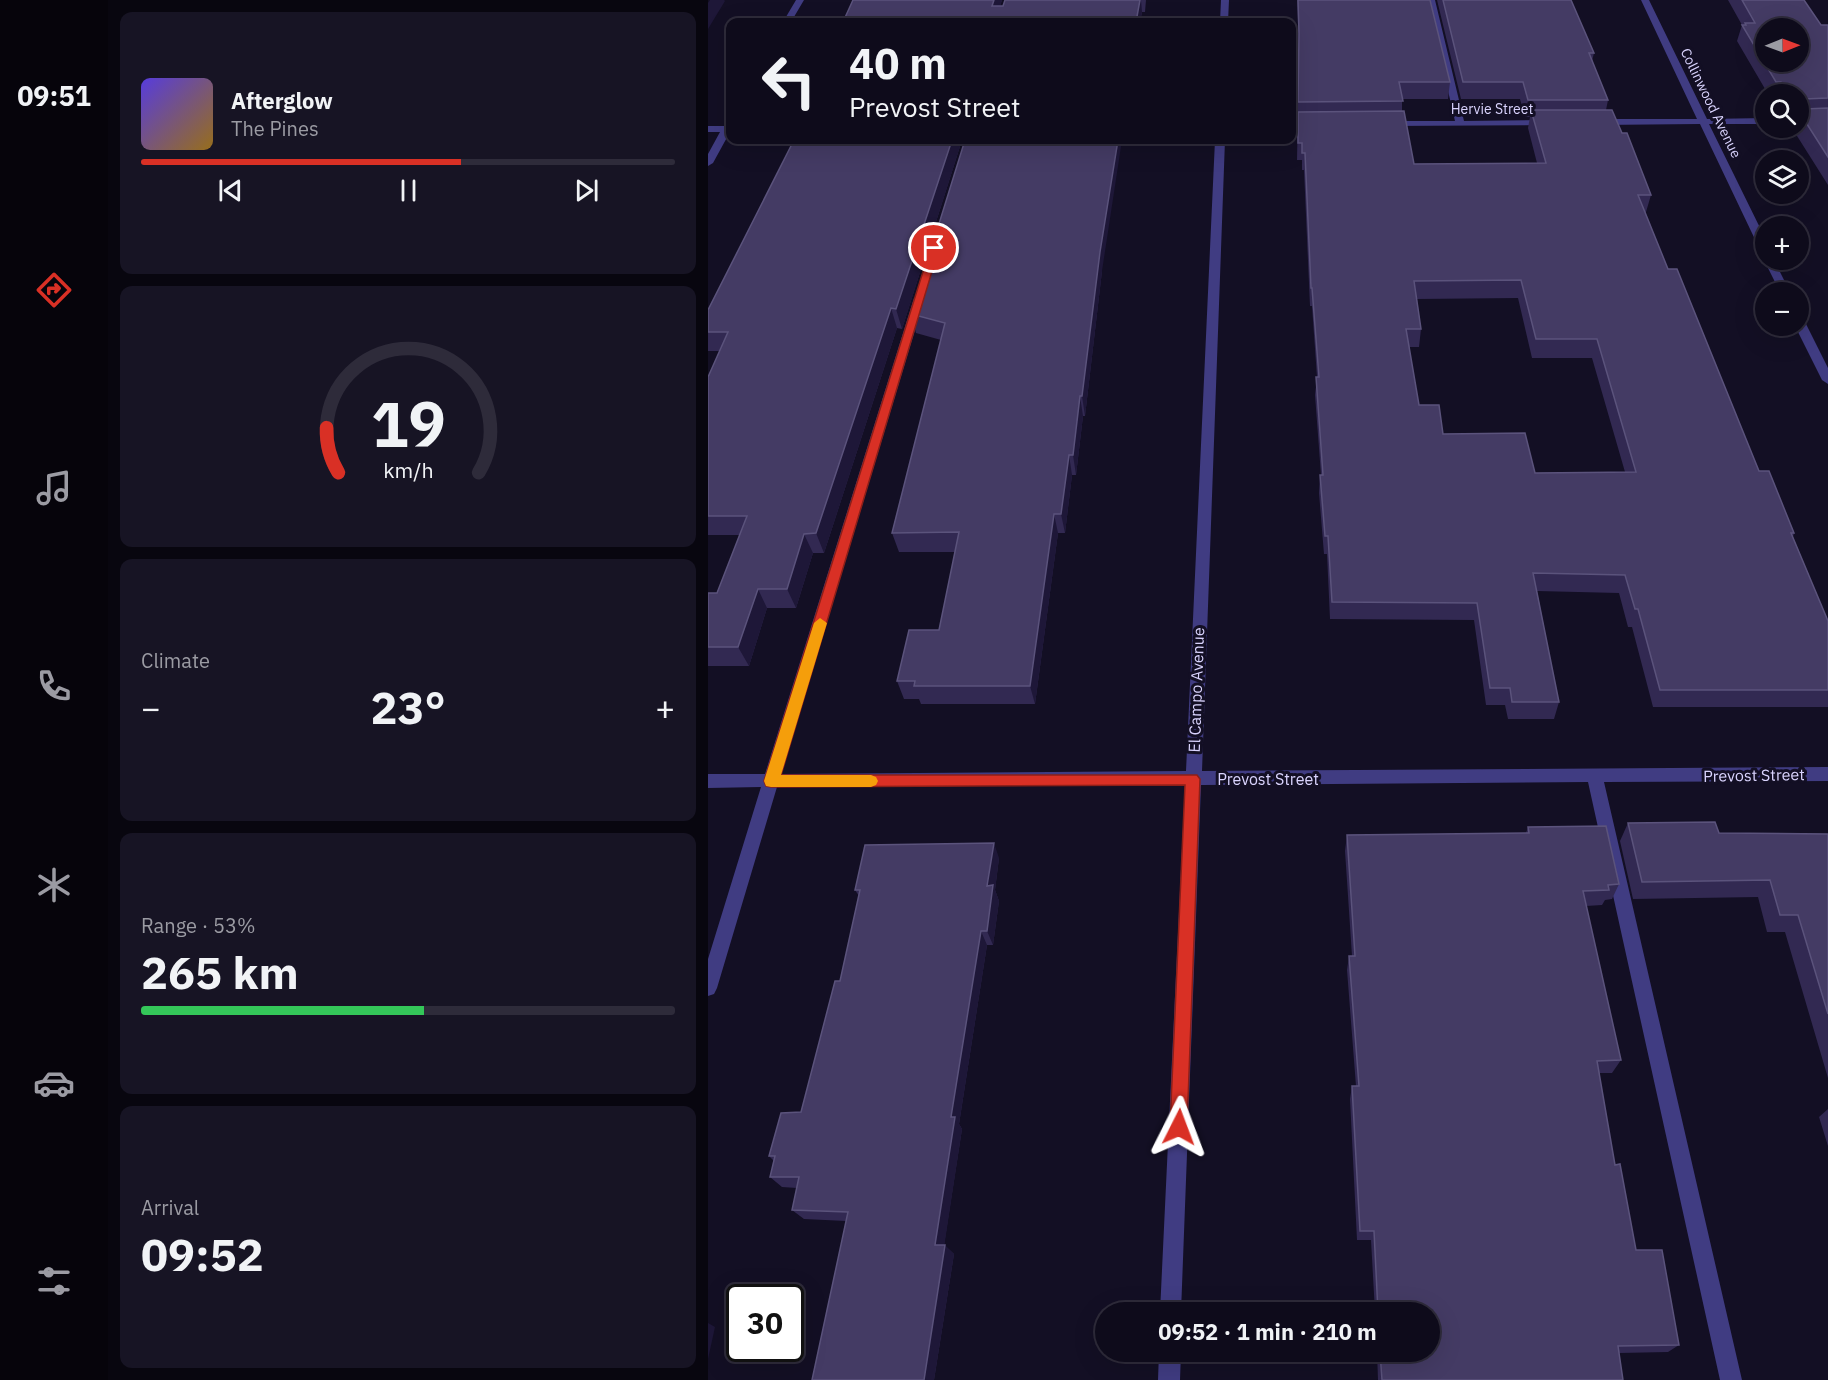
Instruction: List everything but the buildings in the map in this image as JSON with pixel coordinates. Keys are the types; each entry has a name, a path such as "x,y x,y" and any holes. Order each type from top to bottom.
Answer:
{"street":[{"path":"789,18 800,0"},
{"path":"1224,18 1225,0"},
{"path":"1431,0 1460,123"},
{"name":"Collinwood Avenue","path":"1645,0 1755,229"},
{"path":"1587,122 1755,121"},
{"name":"Hervie Street","path":"1381,124 1564,122"},
{"path":"1296,124 1325,124"},
{"path":"708,129 726,127"},
{"path":"708,163 726,132"},
{"name":"El Campo Avenue","path":"1171,1302 1220,144"},
{"path":"708,988 922,286"},
{"path":"1806,336 1828,380"},
{"name":"Prevost Street","path":"708,781 1828,774"},
{"path":"1594,776 1731,1380"},
{"path":"1169,1380 1170,1362"}],"slow traffic":[{"path":"820,623 771,781 871,781"}],"route":[{"path":"934,248 771,781 1192,779 1179,1127"}]}
